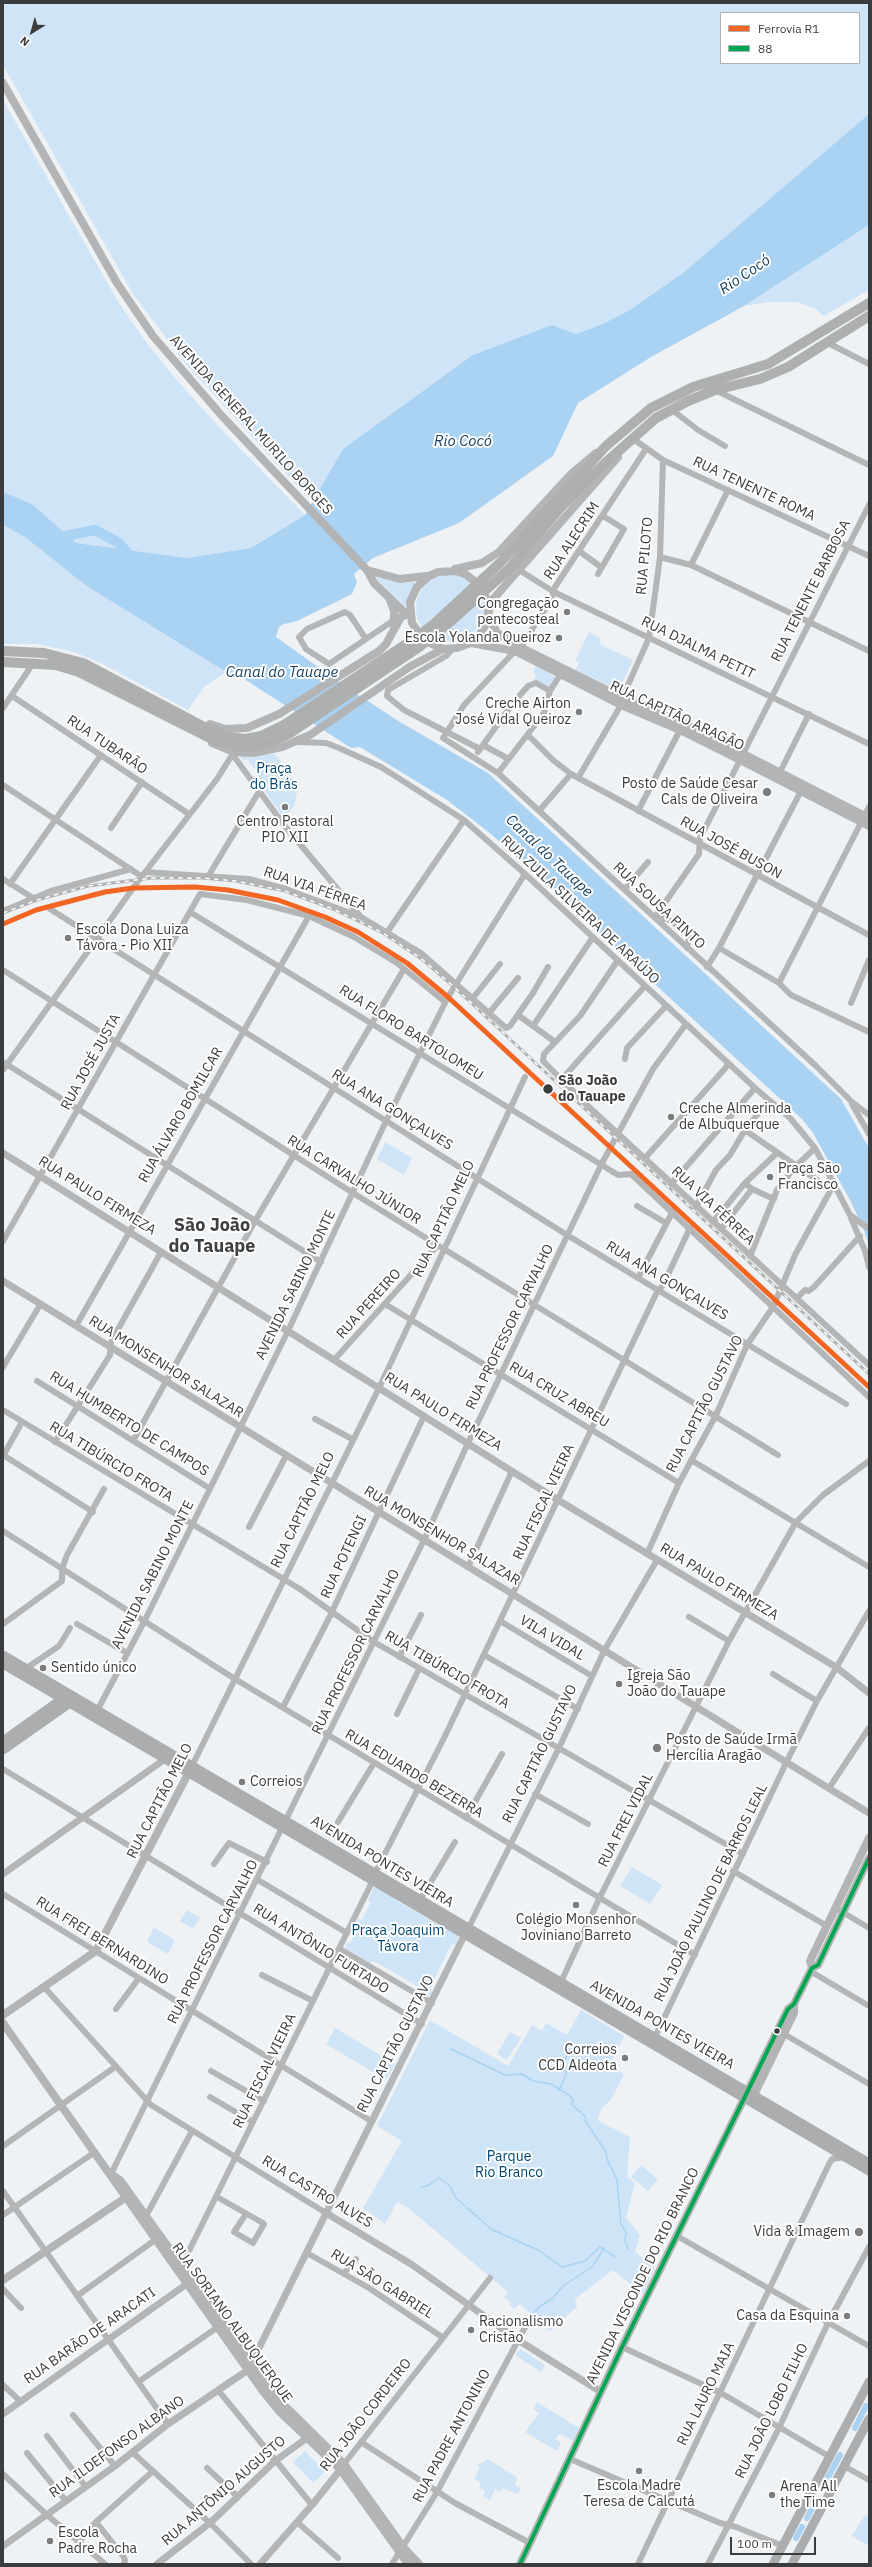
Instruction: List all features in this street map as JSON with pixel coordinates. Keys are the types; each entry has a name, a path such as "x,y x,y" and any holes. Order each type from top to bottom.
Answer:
{"highway":[{"path":"3,662 34,662 56,665 79,672 218,742 237,747 252,747 268,744 289,733 419,646 450,622 508,569 606,446 646,413 668,398 704,383 768,364 869,303"},
{"path":"558,505 629,440 671,409 715,390 770,375 869,316"},
{"path":"3,651 44,652 83,662 217,733 245,739 289,733"}],"main road":[{"name":"AVENIDA GENERAL MURILO BORGES","path":"3,83 117,284 154,336 187,378 367,570 374,583 404,612 410,613"},
{"path":"429,576 412,594 410,613 417,633 429,643 444,649 454,649 471,643 480,634 495,597 618,456 629,440"},
{"path":"367,570 400,579 429,576 447,570 477,565 499,552 572,473 606,446"},
{"path":"447,570 465,574 480,585 488,602 488,612"},
{"path":"388,598 394,620 393,632"},
{"name":"RUA CAPITÃO ARAGÃO","path":"488,612 498,633 518,649 560,675 621,705 741,757 780,772 866,820"},
{"path":"187,716 225,729 236,729 259,724 279,714 379,651 386,644 401,618 410,613"},
{"name":"RUA CAPITÃO ARAGÃO","path":"471,643 518,649 622,696 741,757 801,791 866,820"},
{"path":"187,727 216,746 233,753 269,751 289,733 310,735 411,666 444,649"},
{"name":"AVENIDA PONTES VIEIRA","path":"3,1655 26,1669 67,1699 97,1711 190,1769 466,1932 749,2096"},
{"name":"AVENIDA PONTES VIEIRA","path":"3,1664 67,1699 165,1759 190,1769"},
{"path":"3,1741 67,1699"},
{"path":"3,1750 67,1699"},
{"name":"RUA CAPITÃO MELO","path":"96,1951 146,1858 190,1769"},
{"name":"AVENIDA VISCONDE DO RIO BRANCO","path":"811,1970 810,1961 869,1838"},
{"name":"AVENIDA VISCONDE DO RIO BRANCO","path":"749,2096 788,2009 794,2004 811,1970 818,1965 869,1858"},
{"name":"AVENIDA PONTES VIEIRA","path":"374,1877 420,1900 466,1932 561,1982 655,2037 749,2096"},
{"path":"3,2015 96,1951"},
{"name":"AVENIDA VISCONDE DO RIO BRANCO","path":"520,2564 622,2347 677,2236 749,2096 784,2034 794,2013 794,2004"},
{"name":"RUA SORIANO ALBUQUERQUE","path":"3,2023 61,2106 128,2196 155,2240 190,2282 250,2367"},
{"path":"749,2096 845,2157 868,2166"},
{"path":"749,2096 868,2166"},
{"path":"3,2280 128,2196"},
{"name":"RUA SORIANO ALBUQUERQUE","path":"128,2196 146,2216 180,2269"},
{"name":"RUA SORIANO ALBUQUERQUE","path":"190,2282 218,2327 282,2408 307,2438 342,2467"},
{"path":"773,2564 869,2382"},
{"name":"RUA SORIANO ALBUQUERQUE","path":"282,2408 342,2467 401,2551"},
{"path":"792,2564 869,2419"},
{"path":"401,2551 408,2564"},
{"path":"401,2551 419,2564"}],"street":[{"path":"826,342 869,364"},
{"path":"715,390 869,465"},
{"path":"671,409 698,430 725,446"},
{"name":"RUA TENENTE ROMA","path":"629,440 663,460 869,556"},
{"name":"RUA ALECRIM","path":"443,738 464,705 518,649 554,592 555,587 646,449"},
{"name":"RUA PILOTO","path":"622,696 649,638 660,557 663,460"},
{"path":"690,565 728,490"},
{"name":"RUA TENENTE BARBOSA","path":"655,917 699,854 700,838 869,505"},
{"path":"598,574 624,529 603,516"},
{"path":"579,551 601,567"},
{"path":"660,557 690,565 869,650"},
{"name":"RUA DJALMA PETIT","path":"519,570 554,592 869,744"},
{"path":"366,639 350,615 345,612 307,629 300,634 299,641 306,649 329,664 366,639 394,620"},
{"path":"454,649 446,656 398,683 386,692 388,700 404,710 447,731 481,747 505,756"},
{"path":"3,708 34,662"},
{"path":"498,773 547,709 550,691 560,675"},
{"path":"475,756 513,703 528,686 536,683 550,691"},
{"name":"RUA TUBARÃO","path":"12,696 189,814"},
{"path":"578,778 621,705"},
{"path":"780,772 808,714"},
{"path":"638,811 680,730"},
{"name":"RUA ZUILA SILVEIRA DE ARAÚJO","path":"289,733 326,743 381,768 464,820 525,874 768,1100 790,1118 815,1148 832,1187 850,1214 858,1222 869,1229"},
{"name":"RUA JOSÉ BUSON","path":"528,735 553,760 571,774 757,877 869,935"},
{"name":"RUA SOUSA PINTO","path":"443,738 475,756 498,773 816,1066 851,1101 869,1115"},
{"path":"321,1262 78,1109 4,1066 53,1002 143,874 233,753 284,826 361,917"},
{"path":"10,884 54,818 101,754"},
{"path":"539,811 571,774"},
{"path":"111,828 142,782"},
{"path":"3,786 131,869 143,874"},
{"path":"209,875 260,790"},
{"path":"707,967 719,948 757,877 801,791"},
{"path":"779,983 866,820 869,807"},
{"path":"388,931 464,820"},
{"path":"625,889 648,862"},
{"path":"3,911 33,898 70,885 131,869"},
{"name":"RUA VIA FÉRREA","path":"143,874 209,875 249,879 286,889 361,917 388,931 421,954 455,982"},
{"name":"AVENIDA SABINO MONTE","path":"97,1711 144,1622 239,1427 288,1331 386,1121 455,982 525,874"},
{"path":"3,879 33,898"},
{"name":"RUA VIA FÉRREA","path":"200,894 247,900 309,916 354,937 404,969 445,1002"},
{"name":"RUA JOSÉ JUSTA","path":"3,1242 200,894"},
{"name":"RUA ANA GONÇALVES","path":"50,909 242,1032 567,1235 846,1404"},
{"name":"RUA FLORO BARTOLOMEU","path":"190,912 421,1052 601,1165 618,1175 631,1174 673,1211"},
{"name":"RUA ÁLVARO BOMILCAR","path":"76,1326 309,916"},
{"path":"655,917 667,919 684,929 689,937 687,948"},
{"path":"533,1026 593,937"},
{"path":"719,948 779,983 791,995 869,1032"},
{"path":"518,1015 555,1042 580,1016 618,960"},
{"path":"851,1003 869,960"},
{"path":"474,998 500,964"},
{"path":"455,982 504,1026 510,1026 548,967"},
{"path":"133,1441 255,1221 404,969"},
{"name":"RUA CARVALHO JÚNIOR","path":"3,970 293,1156 437,1246 625,1359 778,1455"},
{"path":"489,1013 518,978"},
{"path":"561,1080 645,986"},
{"path":"625,1059 627,1048 666,1006"},
{"name":"RUA PROFESSOR CARVALHO","path":"112,2174 240,1913 267,1862 424,1540 468,1443 601,1165 653,1069 686,1024"},
{"name":"RUA VIA FÉRREA","path":"555,1042 544,1054 543,1061 561,1080 617,1135 645,1158 671,1184 869,1365"},
{"path":"645,1158 729,1064"},
{"name":"RUA CAPITÃO MELO","path":"190,1769 352,1439 379,1388 525,1077"},
{"path":"671,1184 755,1088"},
{"path":"696,1207 716,1170 730,1155 745,1130 768,1100"},
{"name":"RUA SOUSA PINTO","path":"851,1101 869,1134"},
{"path":"729,1119 795,1167 832,1187"},
{"path":"750,1256 777,1190 795,1167 815,1148"},
{"name":"RUA PAULO FIRMEZA","path":"3,1153 558,1500 836,1667 869,1693"},
{"path":"713,1222 745,1183 776,1153"},
{"path":"745,1183 752,1190 774,1199"},
{"name":"RUA CAPITÃO GUSTAVO","path":"647,1554 679,1483 716,1416 747,1345 773,1307 832,1187"},
{"path":"721,1229 752,1190"},
{"path":"637,1206 666,1223"},
{"path":"638,1278 673,1211 869,1397"},
{"path":"850,1214 860,1236 869,1267"},
{"name":"RUA FISCAL VIEIRA","path":"180,2269 237,2159 281,2065 419,1790 658,1290 663,1285 690,1228"},
{"path":"797,1298 806,1290 809,1291 860,1236"},
{"name":"RUA PEREIRO","path":"334,1360 437,1246"},
{"path":"56,1442 110,1355 111,1342 161,1252"},
{"name":"RUA MONSENHOR SALAZAR","path":"3,1281 331,1484 869,1812"},
{"name":"RUA CRUZ ABREU","path":"385,1304 679,1483"},
{"path":"3,1367 40,1305"},
{"name":"RUA HUMBERTO DE CAMPOS","path":"37,1381 209,1488"},
{"name":"RUA TIBÚRCIO FROTA","path":"3,1410 284,1579 374,1642 743,1854"},
{"name":"RUA POTENGI","path":"283,1708 331,1612 424,1416"},
{"path":"315,1419 352,1439"},
{"path":"22,1422 3,1455 93,1512"},
{"path":"249,1527 286,1456"},
{"path":"691,1460 869,1567"},
{"name":"RUA FREI VIDAL","path":"561,1982 599,1899 729,1641 796,1522 823,1494 869,1461"},
{"path":"468,1567 512,1471"},
{"path":"3,1624 59,1586 62,1581 62,1569 67,1555 93,1512 104,1489"},
{"name":"RUA EDUARDO BEZERRA","path":"3,1531 144,1622 328,1736 695,1955"},
{"name":"RUA CAPITÃO GUSTAVO","path":"250,2367 371,2121 422,2024 466,1932 559,1748 604,1651 657,1560"},
{"name":"RUA JOÃO PAULINO DE BARROS LEAL","path":"655,2037 695,1955 733,1871 743,1854 817,1701 869,1611"},
{"path":"399,1657 421,1615"},
{"path":"689,1617 729,1641"},
{"name":"VILA VIDAL","path":"500,1621 592,1676"},
{"path":"77,1624 127,1653"},
{"path":"26,1669 59,1646 70,1628"},
{"path":"484,1655 578,1709"},
{"path":"398,1714 420,1669"},
{"path":"773,1674 817,1701"},
{"path":"829,1788 869,1728"},
{"path":"466,1818 502,1754"},
{"path":"3,1874 165,1759"},
{"path":"338,1822 374,1763"},
{"name":"RUA ANTÔNIO FURTADO","path":"3,1769 146,1858 240,1913 422,2024"},
{"path":"536,1794 588,1824"},
{"path":"420,1900 455,1842"},
{"path":"214,1864 229,1843 267,1862"},
{"path":"733,1871 827,1926"},
{"path":"258,1880 347,1933"},
{"name":"RUA FREI BERNARDINO","path":"3,1894 371,2121"},
{"path":"836,1908 869,1928"},
{"path":"340,1949 432,2003"},
{"path":"811,1970 869,2006"},
{"path":"262,1975 313,2001"},
{"path":"116,2009 139,1978"},
{"name":"RUA CASTRO ALVES","path":"44,1988 115,2067 148,2101 237,2159 411,2264 518,2340 601,2392"},
{"path":"784,2034 869,2084"},
{"path":"3,2146 115,2067"},
{"path":"211,2071 264,2101"},
{"path":"210,2097 254,2122"},
{"path":"146,2216 192,2131"},
{"path":"3,2215 14,2206 95,2152"},
{"name":"RUA LAURO MAIA","path":"638,2564 668,2499 721,2393 829,2164 832,2159 845,2157"},
{"path":"3,2191 107,2340 168,2424"},
{"path":"217,2198 246,2214 264,2224 253,2243 234,2232 246,2214"},
{"path":"677,2236 869,2346"},
{"path":"77,2296 155,2240"},
{"name":"RUA JOÃO LOBO FILHO","path":"708,2564 779,2427 828,2323 869,2247"},
{"name":"RUA SÃO GABRIEL","path":"307,2253 344,2274 442,2337"},
{"path":"344,2274 356,2259"},
{"name":"RUA JOÃO CORDEIRO","path":"260,2564 312,2505 442,2337 490,2278"},
{"name":"RUA BARÃO DE ARACATI","path":"3,2414 190,2282"},
{"path":"3,2289 21,2308"},
{"name":"RUA PADRE ANTONINO","path":"392,2564 437,2492 530,2318"},
{"path":"138,2382 218,2327"},
{"path":"622,2347 721,2393 830,2457"},
{"name":"RUA ILDEFONSO ALBANO","path":"3,2546 115,2466 168,2424 250,2367"},
{"path":"3,2385 20,2401"},
{"path":"218,2390 312,2505"},
{"path":"73,2415 115,2466"},
{"path":"47,2436 86,2487"},
{"name":"RUA ANTÔNIO AUGUSTO","path":"157,2564 210,2523 275,2461 307,2438"},
{"path":"361,2442 437,2492 530,2543"},
{"path":"132,2452 210,2523 251,2564"},
{"path":"27,2453 66,2501"},
{"path":"570,2459 728,2525 783,2546"},
{"path":"844,2466 869,2480"},
{"path":"207,2468 238,2497"},
{"path":"79,2542 96,2522 153,2471"},
{"path":"3,2474 47,2515 105,2564"},
{"path":"96,2522 123,2556 124,2564"},
{"path":"297,2522 338,2558"}],"green space":[{"path":"3,3 869,3 869,114 684,272 630,310 603,324 576,334 552,325 343,449 313,503 184,362 133,294 3,65"},
{"path":"3,100 120,305 147,343 174,377 221,429 305,515 251,548 187,558 76,543 32,504 3,492"},
{"path":"869,225 869,289 865,292 824,316 816,309 797,302 769,302 744,306"},
{"path":"3,525 25,537 85,585 226,672 204,687 188,710 101,663 74,652 38,644 3,644"},
{"path":"443,574 457,574 469,580 478,589 484,601 482,621 474,632 463,640 457,642 443,642 437,640 426,632 418,621 416,615 416,601 418,595 426,584 437,576"},
{"path":"374,576 402,583 415,582 405,607"},
{"path":"589,632 601,638 599,644 633,660 619,690 575,670 579,663 575,661"},
{"path":"536,666 555,677 548,689 534,681 536,675 533,672"},
{"name":"Praça do Brás","path":"274,754 285,766 298,788 294,806 284,818 257,780 259,775 247,759 243,760 239,756"},
{"path":"385,1142 412,1158 404,1175 377,1159"},
{"path":"632,1867 662,1885 650,1904 620,1886"},
{"name":"Praça Joaquim Távora","path":"375,1885 395,1897 395,1900 446,1929 449,1928 459,1935 456,1944 451,1945 430,1988 432,1992 431,1995 427,1997 422,1993 422,1989 374,1961 370,1963 345,1948 347,1942 350,1944 354,1935 351,1933 358,1919 362,1920 371,1902 368,1900"},
{"path":"187,1910 200,1918 193,1929 180,1921"},
{"path":"154,1927 175,1940 168,1954 147,1942"},
{"name":"Parque Rio Branco","path":"581,2010 624,2036 609,2066 624,2074 611,2100 602,2108 597,2120 630,2137 627,2176 635,2183 626,2217 640,2235 635,2252 655,2267 643,2294 613,2270 575,2299 577,2307 550,2331 520,2304 514,2309 509,2305 511,2302 504,2297 508,2292 407,2207 397,2202 385,2224 363,2208 402,2141 377,2126 430,2020 508,2066 532,2025 542,2031 546,2023 567,2035"},
{"path":"335,2028 395,2064 386,2080 326,2044"},
{"path":"510,2032 521,2038 507,2060 497,2054"},
{"path":"641,2165 658,2179 648,2191 631,2177"},
{"path":"520,2349 545,2365 541,2372 515,2355"},
{"path":"537,2402 579,2428 573,2441 559,2434 555,2439 561,2443 557,2451 525,2432 539,2413 533,2409"},
{"path":"305,2451 325,2472 313,2483 293,2462"},
{"path":"487,2459 517,2477 515,2485 521,2488 518,2494 502,2488 500,2492 495,2489 490,2500 483,2496 485,2491 479,2488 481,2483 474,2479 480,2468 477,2466 479,2463 481,2464"},
{"path":"868,2515 869,2546 852,2536 864,2516 867,2517"}],"water":[{"name":"Rio Cocó","path":"869,114 869,225 744,306 651,357 578,403 553,456 459,523 373,558 354,574 357,582 352,594 297,621 284,624 279,627 276,637 346,687 400,722 488,773 841,1099 869,1148 869,1246 864,1230 851,1202 813,1133 802,1119 491,834 447,800 360,747 351,748 238,675 226,672 85,585 25,537 3,525 3,492 32,504 76,543 187,558 251,548 305,515 343,449 473,355 552,325 576,334 603,324 630,310 684,272"}],"waterway":[{"name":"Rio Cocó","path":"56,538 95,530 119,543 133,560"},
{"path":"451,2049 505,2075 522,2074 533,2081 551,2084 570,2096 573,2100 572,2105 585,2116 586,2122 606,2152 607,2159 617,2180 621,2224 626,2232 625,2240 628,2249"},
{"path":"559,2090 566,2075 565,2059 570,2049"},
{"path":"420,2188 429,2185 439,2178 450,2186 456,2198 491,2229 540,2251 562,2267 585,2261 600,2247 615,2257"},
{"path":"534,2313 539,2307 553,2298 563,2286 593,2266 604,2248"},
{"path":"855,2428 866,2406"},
{"path":"826,2481 840,2455"},
{"path":"807,2518 813,2506"},
{"path":"796,2538 802,2527"}],"railway":[{"path":"3,913 37,900 88,886 152,878 202,878 236,881 285,891 333,909 383,933 423,960 453,986 869,1374"}],"rail line":[{"name":"R1","path":"3,924 36,910 105,892 133,888 195,887 228,890 278,900 325,917 358,932 407,963 448,997 869,1387"}],"transit line":[{"name":"88","path":"520,2564 622,2347 788,2009 794,2004 812,1968 818,1965 869,1858"}],"place":[{"name":"Congregação pentecosteal","path":"567,612"},
{"name":"Escola Yolanda Queiroz","path":"559,638"},
{"name":"Creche Airton José Vidal Queiroz","path":"579,712"},
{"name":"Posto de Saúde Cesar Cals de Oliveira","path":"767,792"},
{"name":"Centro Pastoral PIO XII","path":"285,807"},
{"name":"Escola Dona Luiza Távora - Pio XII","path":"68,938"},
{"name":"São João do Tauape","path":"548,1089"},
{"name":"Creche Almerinda de Albuquerque","path":"671,1117"},
{"name":"Praça São Francisco","path":"770,1177"},
{"name":"Sentido único","path":"43,1668"},
{"name":"Igreja São João do Tauape","path":"619,1684"},
{"name":"Posto de Saúde Irmã Hercília Aragão","path":"657,1748"},
{"name":"Correios","path":"242,1782"},
{"name":"Colégio Monsenhor Joviniano Barreto","path":"576,1905"},
{"name":"Correios CCD Aldeota","path":"625,2058"},
{"name":"Vida & Imagem","path":"859,2232"},
{"name":"Casa da Esquina","path":"847,2316"},
{"name":"Racionalismo Cristão","path":"471,2330"},
{"name":"Escola Madre Teresa de Calcutá","path":"639,2471"},
{"name":"Arena All the Time","path":"772,2495"},
{"name":"Escola Padre Rocha","path":"50,2541"}],"district":[{"name":"São João do Tauape","path":"212,1236"}],"water label":[{"name":"Canal do Tauape","path":"282,673"},
{"name":"Canal do Tauape","path":"549,856"}]}
